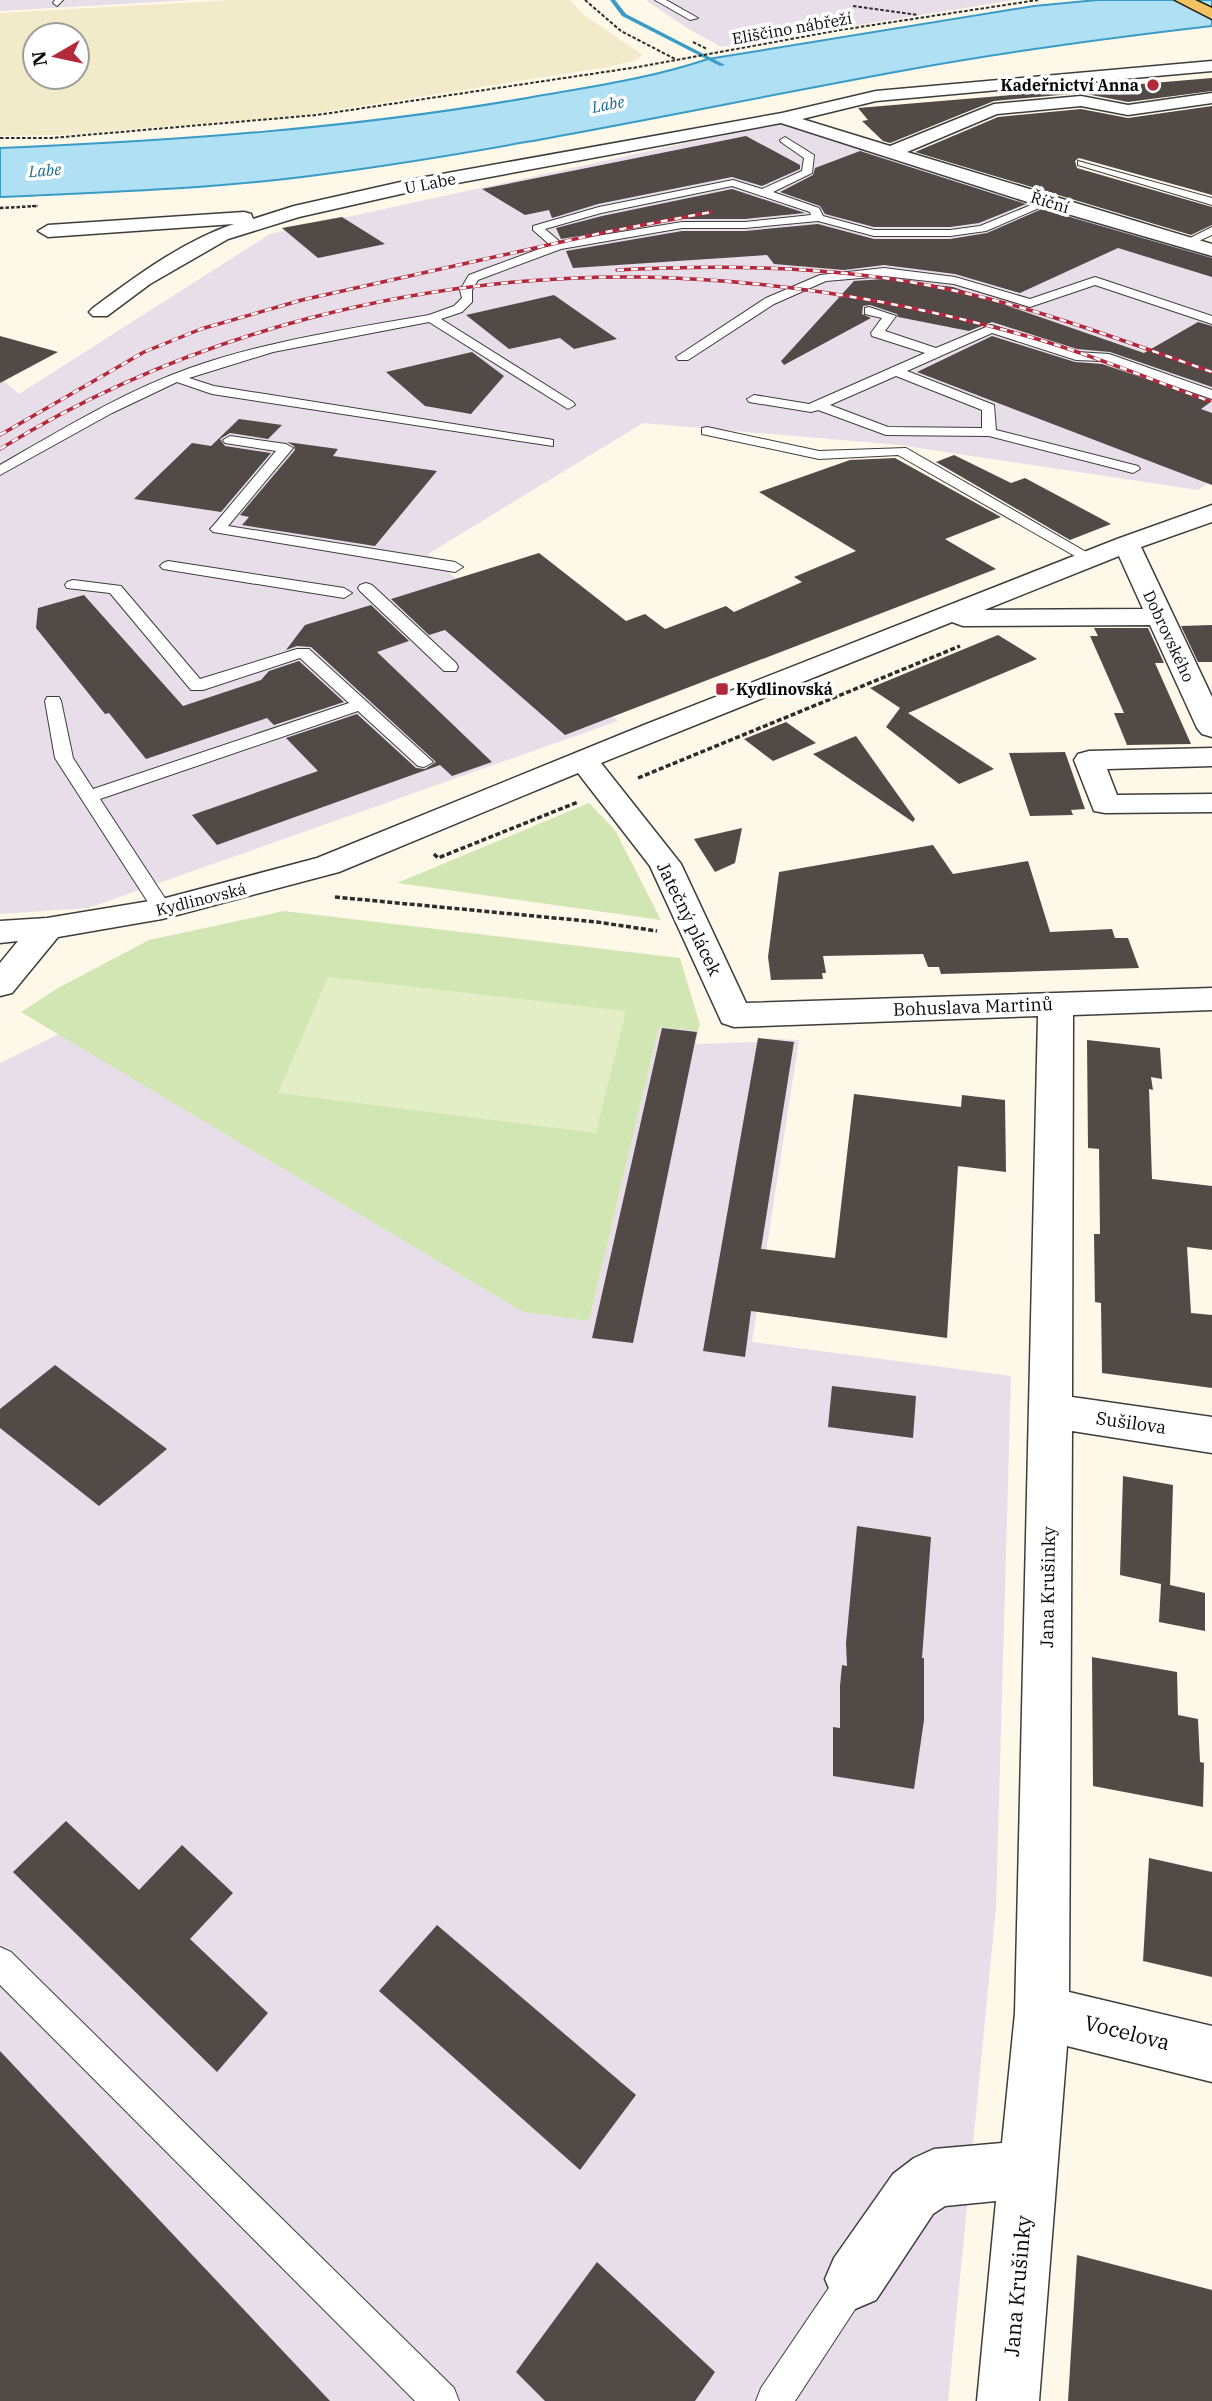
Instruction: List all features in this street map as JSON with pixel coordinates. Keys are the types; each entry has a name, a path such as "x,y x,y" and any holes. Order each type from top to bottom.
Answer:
{"main road":[{"path":"1184,0 1206,11"}],"street":[{"name":"U Labe","path":"100,312 143,280 221,235 275,218 414,186 782,118 804,111 911,91 1212,66"},
{"path":"889,153 994,109 1081,101 1128,110 1212,99"},
{"name":"Říční","path":"782,118 1047,202 1212,250"},
{"path":"48,231 234,218 275,218"},
{"name":"Kydlinovská","path":"0,932 47,928 162,909 328,865 1126,544 1212,513"},
{"name":"Dobrovského","path":"1126,544 1212,727"},
{"name":"Kydlinovská","path":"941,618 1160,617"},
{"path":"1212,757 1088,760 1105,804 1212,803"},
{"name":"Jatečný plácek","path":"584,761 665,864 734,1015"},
{"path":"0,985 47,928"},
{"name":"Bohuslava Martinů","path":"734,1015 1212,999"},
{"name":"Jana Krušinky","path":"1008,2401 1042,2013 1056,1004"},
{"name":"Sušilova","path":"1050,1411 1212,1435"},
{"name":"Vocelova","path":"1042,2013 1212,2054"},
{"path":"855,2279 913,2194 934,2178 1028,2170"}],"lane":[{"path":"661,2 686,1"},
{"path":"661,2 693,18"},
{"path":"762,192 807,173 810,157 785,140"},
{"path":"1082,163 1212,202"},
{"path":"558,246 537,228 599,210 733,183 815,210 818,218"},
{"path":"0,471 108,409 177,378 221,362 320,338 431,318 458,309 468,299 466,290 473,278 558,246 682,225 745,225 818,218 874,233 950,233 982,229 1047,202"},
{"path":"1188,242 1212,230"},
{"path":"683,356 771,301 824,278 884,272 955,281 1030,303 1095,281 1212,320"},
{"path":"869,311 890,316 877,333 935,352"},
{"path":"431,318 568,405"},
{"path":"754,399 811,408 990,329 1076,356 1104,357 1212,395"},
{"path":"893,370 989,408 989,432"},
{"path":"177,378 212,390 548,443"},
{"path":"818,405 886,431 989,432 1133,469"},
{"path":"707,431 819,455 901,451 1092,559"},
{"path":"230,440 286,448 218,529 455,567"},
{"path":"168,566 344,593"},
{"path":"73,585 115,589 197,686 303,652 424,762"},
{"path":"366,589 450,667"},
{"path":"53,701 64,758 162,909"},
{"path":"89,797 359,705"},
{"path":"0,1963 441,2401"},
{"path":"774,2401 855,2279"}],"path":[{"path":"585,0 621,31 676,60"},
{"name":"Eliščino nábřeží","path":"0,138 51,138 317,115 676,60 924,16 1038,0"},
{"path":"853,6 924,16"},
{"path":"637,778 966,644"},
{"path":"430,850 438,858 579,802"},
{"path":"332,896 597,922 699,937"}],"shaded area":[{"path":"0,0 192,0 0,11"},
{"path":"234,0 570,0 584,15 643,55 634,61 608,67 298,116 60,135 0,136 0,13"},
{"path":"646,0 1014,0 721,47"},
{"path":"782,122 1212,255 1212,480 1198,490 899,445 643,423 428,554 618,721 88,908 0,914 0,377 19,394 270,234"},
{"path":"659,1027 698,1031 696,1044 757,1042 759,1038 799,1040 752,1342 1011,1376 996,1907 948,2401 0,2401 0,1063 59,1034 523,1312 589,1321"}],"green space":[{"path":"589,803 615,830 661,920 397,883"},
{"path":"284,911 680,958 700,1025 698,1031 659,1027 589,1321 523,1312 21,1012 58,988 149,940"},
{"path":"328,977 626,1011 596,1133 278,1093"}],"water":[{"name":"Labe","path":"1097,0 1212,0 1212,26 940,64 398,164 204,187 0,197 0,148 264,132 396,117 618,82 708,59 1034,6"}],"building":[{"path":"1212,78 1212,91 1128,102 1081,93 994,101 890,143 883,141 862,121 868,120 858,108"},
{"path":"1212,106 1212,195 1079,158 1075,161 1077,168 1212,207 1212,225 1191,235 915,152 998,117 1081,109 1128,118"},
{"path":"746,136 800,165 800,169 762,186 732,177 598,204 552,218 549,210 525,215 482,189"},
{"path":"860,151 1026,204 979,223 950,227 874,227 825,214 820,206 780,192 813,175 815,168"},
{"path":"732,189 805,213 745,219 682,219 561,239 556,228 602,216"},
{"path":"1042,209 1212,258 1212,277 1118,248 1020,293 955,274 884,265 844,270 774,264 767,255 573,268 566,251 682,231 745,231 818,224 874,239 950,239 987,233"},
{"path":"342,217 385,244 318,258 282,228"},
{"path":"884,279 953,287 1144,353 1198,322 1212,326 1212,387 1110,352 1077,349 992,322 969,331 898,317 897,314 870,305 863,306 862,314 871,318 784,365 781,361 854,281"},
{"path":"554,295 617,339 574,349 560,338 509,349 466,315"},
{"path":"0,336 58,352 0,383"},
{"path":"992,336 1075,362 1102,364 1212,401 1201,409 1212,413 1212,485 917,372"},
{"path":"472,352 504,376 471,414 425,406 386,372"},
{"path":"239,419 282,425 268,439 230,433 220,439 225,446 271,453 221,512 134,499 192,443 211,446"},
{"path":"287,442 338,449 333,456 437,471 375,546 242,525 249,517 240,515 295,450 294,446"},
{"path":"954,455 1011,483 1025,478 1111,524 1070,540 936,462"},
{"path":"895,458 1001,517 945,539 996,569 565,735 445,630 429,635 391,599 539,553 626,621 645,614 665,629 726,606 734,612 802,582 794,577 856,551 759,492 850,460"},
{"path":"84,595 183,706 261,680 269,671 299,661 344,702 274,725 267,718 146,759 109,713 105,714 36,628 38,608"},
{"path":"371,605 409,641 377,652 492,762 452,776 440,765 217,845 192,815 318,771 286,738 357,714 416,768 425,769 436,762 311,647 297,646 286,650 305,625"},
{"path":"1212,625 1212,662 1198,662 1181,626"},
{"path":"1094,628 1148,628 1164,663 1155,663 1191,744 1127,745 1114,713 1124,713 1090,636 1098,636"},
{"path":"998,635 1037,659 908,713 994,769 959,784 886,727 900,708 870,688"},
{"path":"786,722 816,743 773,761 744,739"},
{"path":"856,736 915,819 913,822 813,754"},
{"path":"1065,752 1085,809 1071,810 1073,815 1030,816 1009,753"},
{"path":"742,828 735,863 715,872 694,839"},
{"path":"933,845 953,874 1028,861 1050,932 1112,929 1115,938 1128,938 1139,968 941,974 939,967 928,967 923,954 823,956 826,973 822,973 823,979 771,980 768,957 779,872"},
{"path":"662,1028 697,1032 633,1343 592,1338"},
{"path":"758,1038 794,1042 761,1249 835,1258 854,1094 961,1107 962,1095 1005,1100 1006,1172 958,1166 947,1338 751,1311 745,1357 703,1351"},
{"path":"1087,1040 1160,1048 1162,1079 1151,1077 1153,1090 1149,1089 1152,1179 1212,1186 1212,1250 1187,1247 1191,1313 1212,1315 1212,1388 1102,1373 1101,1303 1095,1302 1094,1234 1100,1234 1099,1149 1088,1148"},
{"path":"55,1365 167,1449 99,1506 0,1428 0,1409"},
{"path":"832,1386 916,1396 913,1438 828,1427"},
{"path":"1123,1476 1173,1485 1170,1585 1205,1593 1205,1631 1159,1622 1161,1584 1120,1575"},
{"path":"857,1526 931,1537 922,1658 924,1720 914,1789 833,1776 833,1727 840,1728 840,1686 842,1665 847,1666 846,1643"},
{"path":"1092,1657 1177,1672 1178,1715 1198,1719 1200,1762 1204,1763 1203,1807 1093,1786"},
{"path":"66,1821 139,1890 182,1845 233,1893 190,1939 268,2013 217,2072 13,1872"},
{"path":"1149,1858 1212,1872 1212,1977 1143,1961"},
{"path":"437,1925 636,2095 580,2170 379,1991"},
{"path":"0,2051 330,2401 0,2401"},
{"path":"1077,2255 1212,2290 1212,2401 1068,2401"},
{"path":"597,2262 715,2372 695,2401 545,2401 516,2372"}],"waterway":[{"path":"612,0 624,15 722,65"}],"railway":[{"path":"0,435 144,352 201,329 302,300 606,232 711,212"},
{"path":"617,270 746,267 832,272 918,283 1024,308 1212,372"},
{"path":"0,449 72,408 148,373 226,343 307,319 389,300 472,287 555,279 638,277 739,282 890,304 1037,339 1209,401"}],"place":[{"name":"Kadeřnictví Anna","path":"1153,85"},
{"name":"Kydlinovská","path":"722,689"}]}
